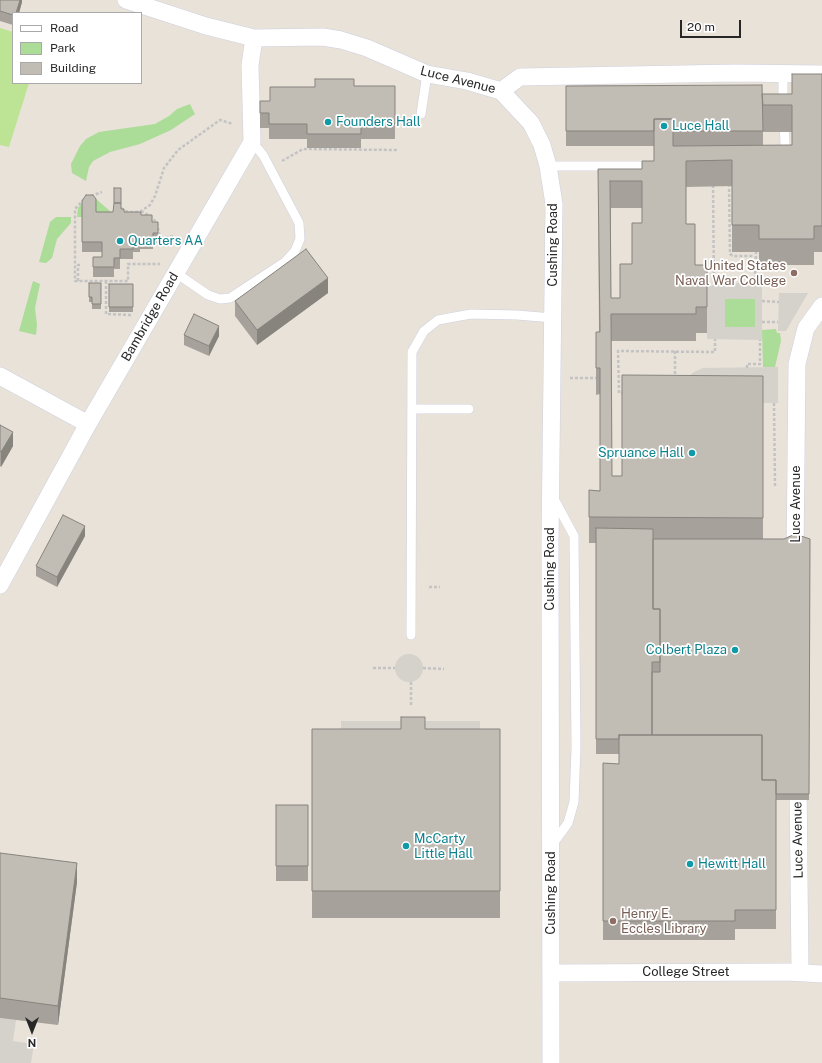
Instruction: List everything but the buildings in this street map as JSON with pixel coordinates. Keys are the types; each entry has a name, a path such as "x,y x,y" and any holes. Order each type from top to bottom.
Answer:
{"street":[{"name":"Luce Avenue","path":"126,0 206,26 254,38 324,37 341,40 367,48 427,74 467,81 501,91 520,77 783,73 822,74"},
{"path":"252,142 250,65 254,38"},
{"name":"Cushing Road","path":"501,91 531,123 542,145 548,166 554,204 550,491 551,1063"},
{"name":"Bambridge Road","path":"0,585 88,424 169,269 252,142"},
{"name":"Luce Avenue","path":"796,571 796,364 806,328 822,306"},
{"path":"0,376 88,424"},
{"name":"Luce Avenue","path":"798,762 800,972"},
{"name":"College Street","path":"551,972 800,972 822,974"}],"lane":[{"path":"776,162 781,159 784,152 783,73"},
{"path":"421,114 427,74"},
{"path":"169,269 208,295 220,300 230,298 285,262 295,251 300,239 299,223 263,155 252,142"},
{"path":"548,166 661,166"},
{"path":"411,636 413,409 412,352 424,331 438,320 471,314 517,315 553,318"},
{"path":"413,409 469,409"},
{"path":"550,491 574,536 576,748 574,802 568,823 551,846"}],"path":[{"path":"141,211 152,201 164,168 178,150 220,120 232,122 236,128"},
{"path":"280,162 303,149 397,150"},
{"path":"713,179 714,286"},
{"path":"729,179 730,254 733,256 754,256"},
{"path":"102,192 80,201 75,209 75,281 128,281 128,264 169,269"},
{"path":"121,208 128,212 141,211 150,216 157,223 159,238 179,235"},
{"path":"755,279 756,252"},
{"path":"78,281 78,265 82,265"},
{"path":"106,281 106,314 124,314 133,316"},
{"path":"762,302 779,302"},
{"path":"762,322 778,322"},
{"path":"626,393 619,393 618,351 715,352 715,340"},
{"path":"747,368 747,364 760,364 760,340"},
{"path":"675,351 675,386"},
{"path":"564,378 596,378"},
{"path":"774,403 775,489"},
{"path":"429,587 440,587"},
{"path":"373,668 395,668"},
{"path":"423,668 444,669"},
{"path":"411,682 411,707"}],"green space":[{"path":"0,28 12,32 12,84 29,84 9,147 0,145"},
{"path":"190,104 195,114 171,130 140,144 110,152 93,161 89,167 86,181 72,173 71,164 80,146 86,139 99,132 155,124 169,116 177,109"},
{"path":"95,198 111,212 96,222 96,209 83,209 82,217 77,217 78,208 81,204"},
{"path":"56,217 71,217 71,223 57,239 52,258 46,263 39,262 50,222"},
{"path":"33,281 40,284 35,308 37,325 36,335 19,331"},
{"path":"725,299 755,299 755,327 725,327"},
{"path":"776,329 777,333 780,333 781,341 775,367 763,367 762,330"}],"shaded area":[{"path":"755,279 762,279 762,340 707,339 707,286 717,286 717,283 755,283","holes":["725,299 755,299 755,327 725,327"]},
{"path":"779,293 808,293 786,331 778,331"},
{"path":"778,367 778,403 682,402 687,378 694,372 703,368"},
{"path":"409,654 419,658 423,668 419,678 409,682 399,678 395,668 399,658"},
{"path":"341,721 480,721 480,756 341,756"},
{"path":"0,1018 16,1020 13,1041 34,1044 31,1063 0,1063"}],"place":[{"name":"Founders Hall","path":"328,122"},
{"name":"Luce Hall","path":"664,126"},
{"name":"Quarters AA","path":"120,241"},
{"name":"United States Naval War College","path":"794,273"},
{"name":"Spruance Hall","path":"692,453"},
{"name":"Colbert Plaza","path":"735,650"},
{"name":"McCarty Little Hall","path":"406,846"},
{"name":"Hewitt Hall","path":"690,864"},
{"name":"Henry E. Eccles Library","path":"613,921"}]}
